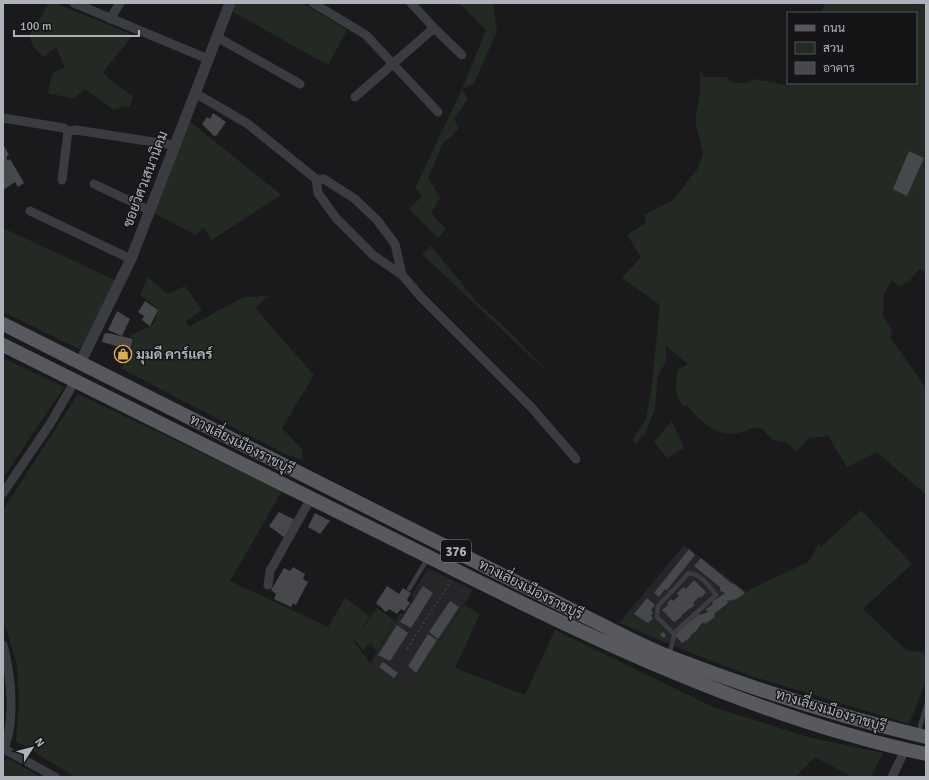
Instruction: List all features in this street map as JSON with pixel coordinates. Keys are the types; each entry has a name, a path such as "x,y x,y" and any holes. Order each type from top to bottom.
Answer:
{"main road":[{"name":"ทางเลี่ยงเมืองราชบุรี","path":"3,324 588,618 669,656 743,683 835,712 923,736"},
{"name":"ทางเลี่ยงเมืองราชบุรี","path":"3,345 457,571 582,631 731,696 818,725 905,750 926,754"},
{"path":"582,631 588,618"}],"street":[{"path":"74,3 208,59"},
{"path":"110,19 120,3"},
{"name":"ซอยวิศวเสนานิคม","path":"80,363 131,260 173,145 230,3"},
{"path":"313,3 366,35 438,112"},
{"path":"411,3 462,55"},
{"path":"355,97 434,28"},
{"path":"217,37 300,84"},
{"path":"195,93 248,124 316,179 324,179 355,199 377,220 395,244 402,275"},
{"path":"3,118 64,128 68,131 76,130 173,145"},
{"path":"62,180 68,131"},
{"path":"316,179 318,193 336,218 373,255 402,275 421,297 532,408 576,459"},
{"path":"94,184 149,210"},
{"path":"30,211 131,260"},
{"path":"3,493 50,424 75,380"},
{"path":"268,585 270,571 311,498"},
{"path":"3,645 8,662 11,683 9,726 4,749 55,777"},
{"path":"892,777 905,750"}],"lane":[{"path":"409,589 428,556"},
{"path":"669,656 674,634 716,595 695,573 689,573 658,606 657,617 674,634"},
{"path":"923,736 920,727 926,706"}],"path":[{"path":"407,648 457,571"}],"shaded area":[{"path":"684,545 748,593 715,617 681,649 619,623"},
{"path":"428,568 473,590 407,692 370,663 400,614 403,614 411,602 412,594"}],"green space":[{"path":"49,3 55,3 133,35 103,72 109,79 133,96 130,107 125,106 114,110 85,89 73,99 48,93 52,74 65,67 56,47 43,57 33,46 29,36"},
{"path":"237,3 302,3 347,30 328,65 233,12"},
{"path":"459,3 493,3 497,31 474,84 462,89 486,30"},
{"path":"824,3 911,3 912,5 926,3 926,271 925,273 919,269 910,280 899,287 892,280 884,294 882,315 892,330 890,337 926,388 925,494 877,452 847,467 828,436 809,438 797,451 785,442 773,440 762,429 755,427 733,434 716,431 701,420 686,405 684,407 678,399 676,385 678,370 688,364 666,346 666,362 658,375 655,409 644,436 642,435 636,444 632,440 646,419 651,392 660,305 622,278 641,257 627,235 646,223 644,215 673,200 698,168 703,154 695,120 700,93 700,71 704,77 726,77 733,83 747,83 753,79 787,85 917,84 917,12 822,12"},
{"path":"462,89 468,99 454,119 459,128 450,138 444,141 428,178 440,198 431,213 446,229 438,238 409,209 422,196 415,188"},
{"path":"188,120 281,195 212,240 203,227 196,235 152,212"},
{"path":"3,228 117,281 84,345 79,349 3,312"},
{"path":"431,246 477,302 514,336 550,375 422,254"},
{"path":"148,277 167,294 185,286 202,310 186,321 189,327 243,297 269,296 255,308 314,375 282,428 302,449 303,460 285,454 120,368 126,363 134,339 129,336 154,324 158,309 140,295"},
{"path":"3,358 64,387 3,478"},
{"path":"78,394 282,491 230,581 328,627 345,598 370,616 354,642 370,663 407,691 464,605 480,614 455,668 525,695 555,630 713,707 808,737 883,753 871,777 852,777 815,757 795,777 75,777 16,741 19,702 17,665 3,619 3,510"},
{"path":"672,421 684,448 667,458 654,442"},
{"path":"861,510 912,564 863,609 906,650 926,653 926,682 909,724 751,676 681,649 715,617 751,589 808,562 819,544 821,547"},
{"path":"377,608 395,621 377,651 370,643 363,650 355,640"},
{"path":"634,614 648,623 653,618 666,632 668,639 666,643 625,624"},
{"path":"7,758 41,777 3,777 3,764"}],"building":[{"path":"213,113 226,122 217,135 214,136 202,124 207,117 210,119"},
{"path":"3,144 9,155 6,157 8,161 10,159 24,183 18,187 15,182 3,190"},
{"path":"909,151 924,158 907,196 893,189"},
{"path":"145,301 158,310 150,326 142,320 144,316 138,312"},
{"path":"117,311 130,319 122,336 108,330"},
{"name":"มุมดี คาร์แคร์","path":"108,333 133,339 126,363 117,360 120,347 102,342 104,334"},
{"path":"279,512 295,520 285,538 269,526"},
{"path":"315,513 330,521 320,534 308,527"},
{"path":"689,549 695,555 667,590 665,589 659,597 654,593"},
{"path":"701,558 745,593 737,599 727,601 728,603 714,614 715,617 705,624 704,622 700,625 690,636 691,637 682,643 675,635 676,633 699,614 708,612 706,609 713,604 712,602 725,593 720,591 720,587 694,566"},
{"path":"293,567 305,574 303,579 308,582 296,605 293,603 291,607 274,599 276,594 271,590 284,568 290,571"},
{"path":"694,580 706,592 701,598 699,597 693,603 695,605 681,615 682,616 675,622 662,610 668,605 667,603 671,599 673,601 679,596 677,593 684,587 686,589"},
{"path":"387,586 399,594 403,588 411,593 407,600 410,603 404,611 401,609 397,614 389,609 386,612 376,603"},
{"path":"423,586 433,593 411,628 400,622"},
{"path":"647,598 655,605 651,610 653,612 651,616 653,618 648,623 634,614"},
{"path":"450,601 459,607 438,639 429,632"},
{"path":"397,625 408,633 390,661 378,655"},
{"path":"663,632 666,635 664,638 660,635"},
{"path":"428,634 437,640 416,673 408,666"},
{"path":"383,662 398,673 394,678 379,667"}],"place":[{"name":"มุมดี คาร์แคร์","path":"123,354"}]}
